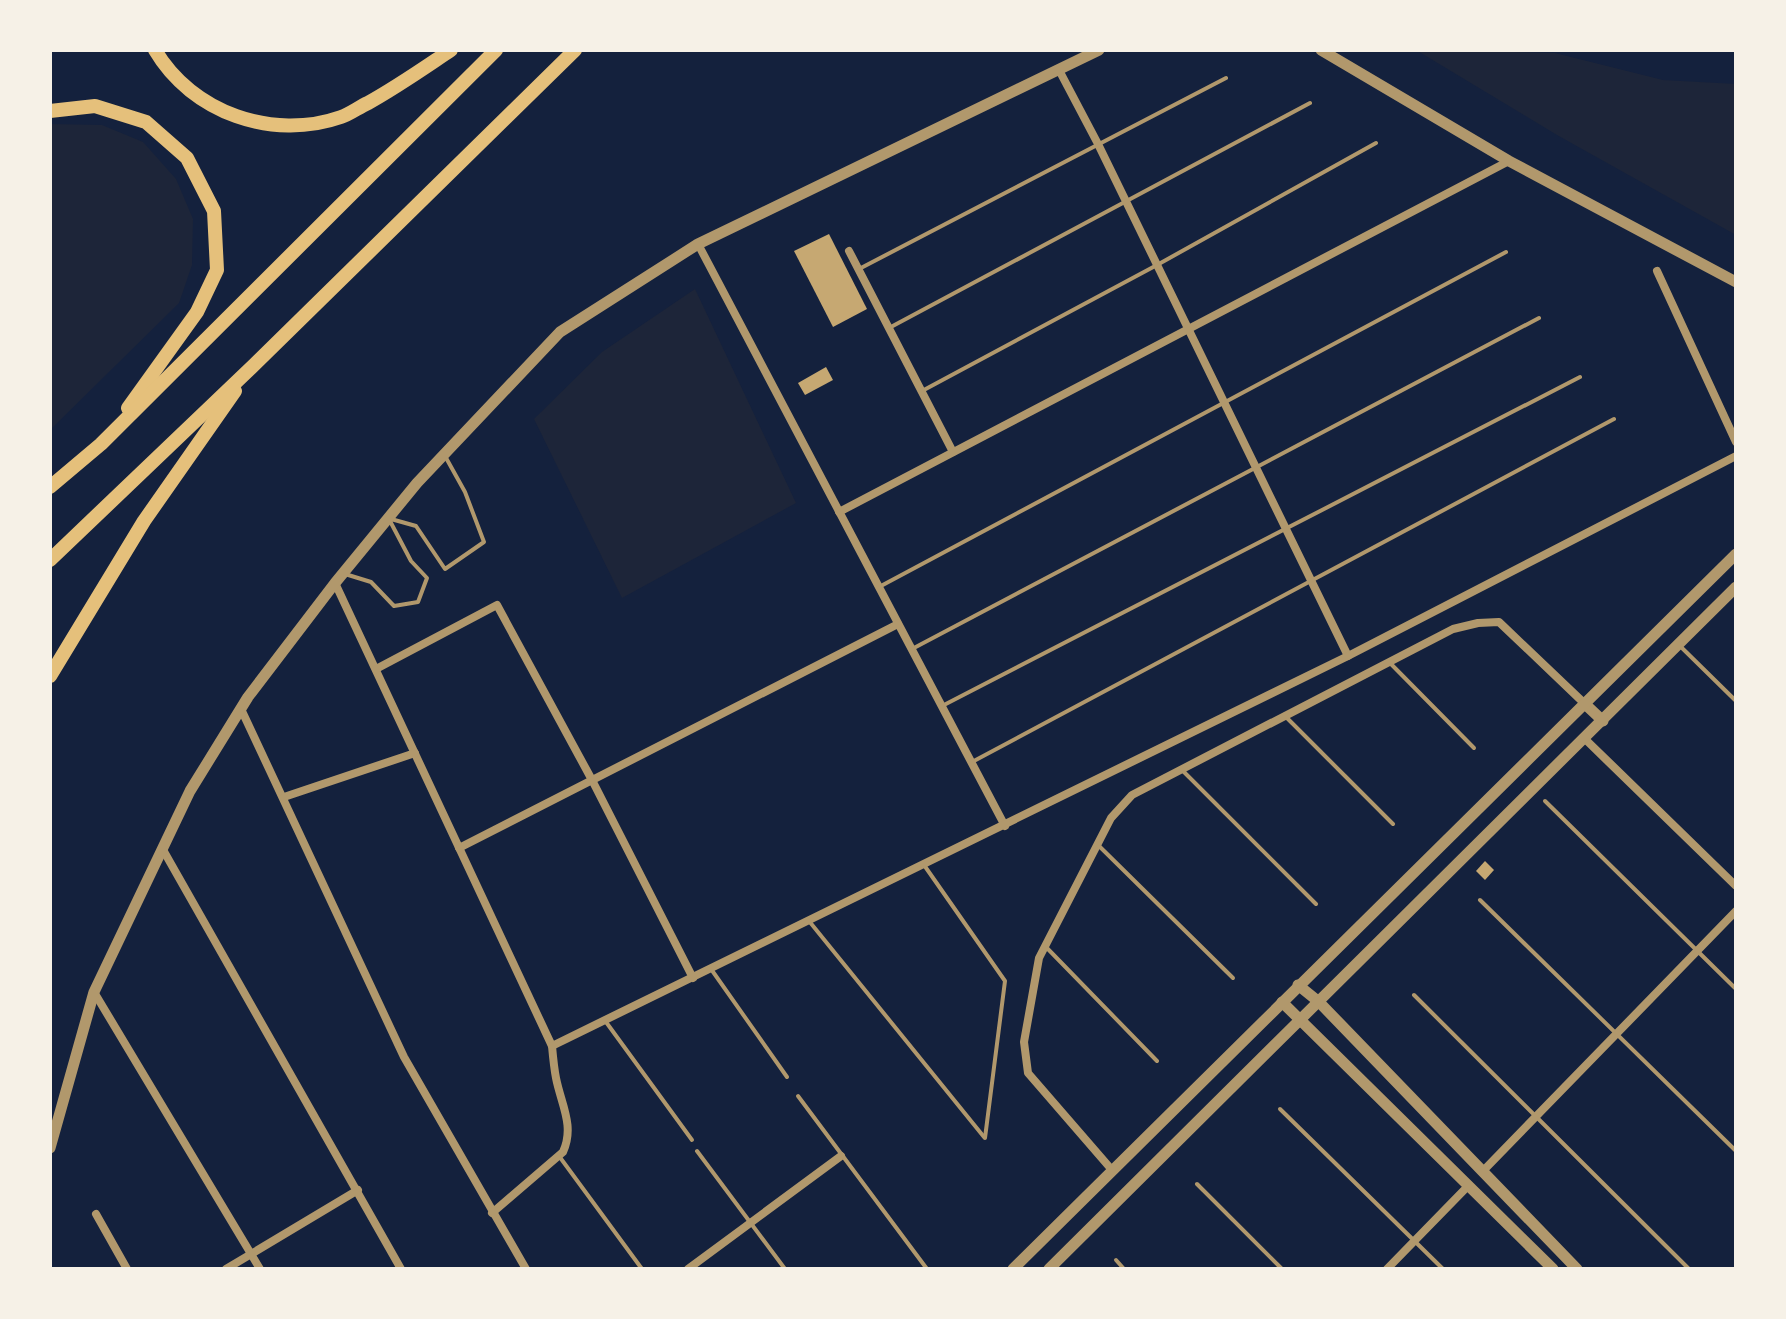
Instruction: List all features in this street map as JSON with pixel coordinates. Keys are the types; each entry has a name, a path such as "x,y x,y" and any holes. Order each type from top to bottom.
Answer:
{"highway":[{"path":"155,50 197,96 243,121 289,127 342,117 395,88 451,50"},
{"path":"50,487 101,444 496,50"},
{"path":"50,560 575,50"},
{"path":"50,111 95,106 146,122 187,158 214,211 217,270 197,312 101,444"},
{"path":"50,676 144,521 254,365"}],"street":[{"path":"50,1148 94,992 190,791 241,709 388,518 560,332 698,244 1099,50"},
{"path":"1321,50 1509,161 1736,282"},
{"path":"1059,70 1348,656"},
{"path":"839,512 1509,161"},
{"path":"698,244 1005,826"},
{"path":"849,251 953,452"},
{"path":"1657,271 1736,442"},
{"path":"552,1046 1348,656 1736,456"},
{"path":"1013,1269 1736,554"},
{"path":"339,578 376,669 552,1046 569,1138 559,1156 492,1213"},
{"path":"1049,1269 1736,587"},
{"path":"376,669 497,605 592,780 693,978"},
{"path":"1112,1170 1028,1073 1024,1042 1039,958 1111,818 1132,795 1388,661 1453,629 1478,623 1499,622 1603,721"},
{"path":"459,848 898,624"},
{"path":"241,709 404,1057 526,1269"},
{"path":"1569,720 1736,886"},
{"path":"284,797 415,753"},
{"path":"162,848 401,1269"},
{"path":"1482,1172 1736,911"},
{"path":"1298,985 1319,1002 1577,1269"},
{"path":"94,992 260,1269"},
{"path":"1282,1002 1553,1269"},
{"path":"688,1269 841,1156"},
{"path":"1387,1269 1469,1185"},
{"path":"226,1269 358,1190"},
{"path":"96,1214 127,1269"}],"lane":[{"path":"859,269 1226,78"},
{"path":"889,328 1310,103"},
{"path":"922,391 1376,143"},
{"path":"879,587 1506,252"},
{"path":"912,649 1539,318"},
{"path":"942,706 1580,377"},
{"path":"972,762 1614,419"},
{"path":"388,518 416,526 445,569 484,542 465,492 444,454"},
{"path":"339,578 371,582 394,606 418,602 427,578 411,561 388,518"},
{"path":"1677,644 1736,701"},
{"path":"1388,661 1474,748"},
{"path":"1285,716 1393,824"},
{"path":"1181,770 1316,904"},
{"path":"1545,801 1736,989"},
{"path":"1097,843 1233,978"},
{"path":"809,921 985,1138 1005,981 924,865"},
{"path":"1480,900 1736,1151"},
{"path":"1045,946 1157,1061"},
{"path":"711,969 787,1077"},
{"path":"1414,995 1689,1269"},
{"path":"606,1021 692,1140"},
{"path":"798,1096 927,1269"},
{"path":"1280,1109 1443,1269"},
{"path":"697,1151 785,1269"},
{"path":"559,1156 642,1269"},
{"path":"1197,1184 1282,1269"},
{"path":"1116,1260 1124,1269"}],"shaded area":[{"path":"1416,50 1555,53 1663,80 1736,84 1736,235 1557,135"},
{"path":"50,124 102,125 143,142 176,179 193,219 192,265 179,303 50,430"},
{"path":"695,289 796,503 622,598 534,419 602,352"}],"building":[{"path":"829,234 867,309 833,327 794,251"},
{"path":"826,367 833,380 805,395 798,383"},
{"path":"1485,861 1494,870 1485,880 1476,871"}]}
